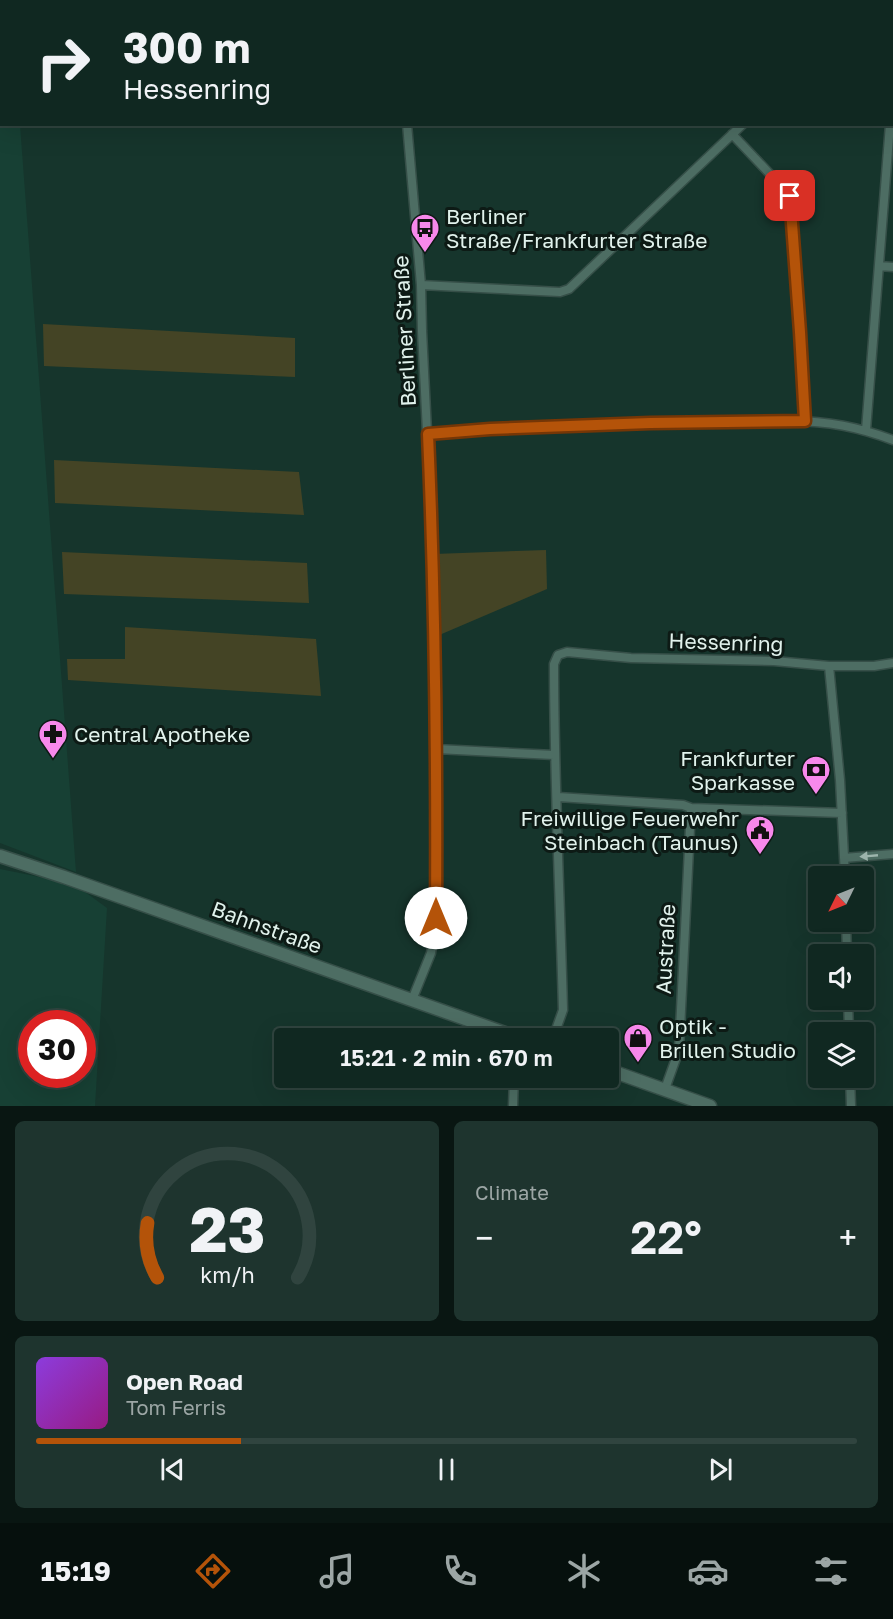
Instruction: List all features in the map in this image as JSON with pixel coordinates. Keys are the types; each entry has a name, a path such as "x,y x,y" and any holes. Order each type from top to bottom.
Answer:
{"main road":[{"name":"Bahnstraße","path":"0,856 64,876 491,1028"},
{"path":"619,1073 706,1105"}],"street":[{"name":"Berliner Straße","path":"407,126 421,285 433,553 437,749 436,921 432,953 412,1000"},
{"path":"421,285 560,292 569,289 741,126"},
{"path":"866,430 890,153 890,126"},
{"path":"732,134 791,198 805,421"},
{"path":"879,266 893,267"},
{"path":"428,434 490,429 650,423 805,421 866,430 893,440"},
{"name":"Hessenring","path":"554,755 554,664 558,655 567,652 631,658 760,661 829,666 874,666 893,663"},
{"path":"829,666 844,866"},
{"path":"437,749 554,755 558,797 563,1010 557,1028"},
{"path":"558,797 683,805 690,808 842,813"},
{"name":"Austraße","path":"665,1089 679,1050 690,808"},
{"path":"844,858 893,854"},
{"path":"513,1106 514,1088"},
{"path":"850,1088 851,1106"}],"shaded area":[{"path":"0,126 20,126 76,872 0,843"},
{"path":"43,324 295,338 295,377 44,366"},
{"path":"54,460 299,472 304,515 55,503"},
{"path":"546,550 547,589 437,636 434,554"},
{"path":"62,552 307,563 309,603 64,594"},
{"path":"125,627 316,639 321,696 68,680 67,659 125,659"},
{"path":"0,869 74,884 107,908 95,1106 0,1106"}],"place":[{"name":"Berliner Straße/Frankfurter Straße","path":"425,254"},
{"name":"Central Apotheke","path":"53,760"},
{"name":"Frankfurter Sparkasse","path":"816,796"},
{"name":"Freiwillige Feuerwehr Steinbach (Taunus)","path":"760,856"},
{"name":"Optik - Brillen Studio","path":"638,1064"}],"route":[{"path":"436,918 436,673 428,434 490,429 650,423 805,421 790,196"}]}
